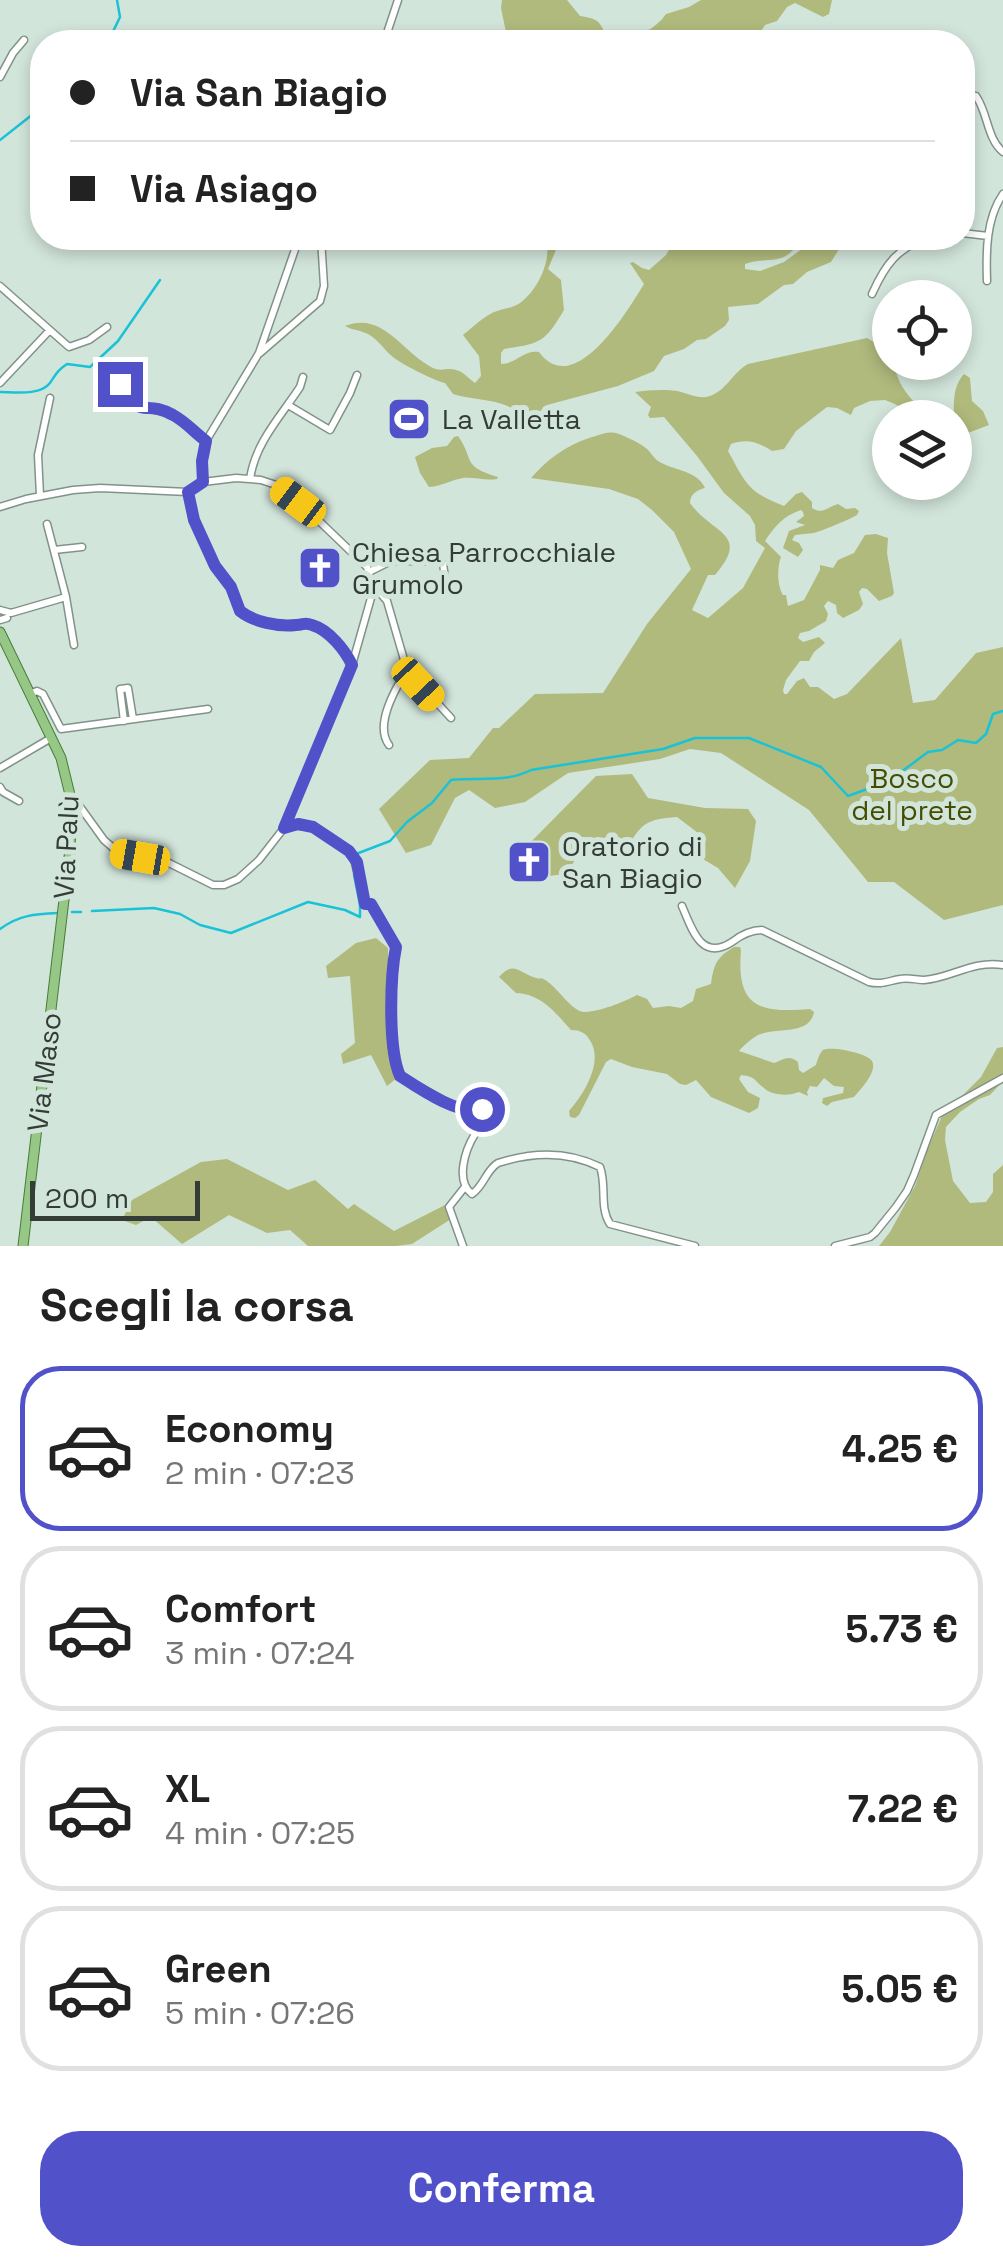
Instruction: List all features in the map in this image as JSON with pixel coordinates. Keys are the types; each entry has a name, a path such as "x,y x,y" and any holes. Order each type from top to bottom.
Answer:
{"main road":[{"name":"Via Palù","path":"0,632 62,758 72,803 58,958"},
{"name":"Via Maso","path":"23,1246 58,958"}],"street":[{"path":"388,30 398,0"},
{"path":"0,77 24,40"},
{"path":"975,96 982,104 996,146 1003,152"},
{"path":"987,281 988,236 994,210 1003,194"},
{"path":"975,233 988,236"},
{"path":"203,482 206,441 259,353 295,250"},
{"path":"259,353 320,301 324,290 322,250"},
{"path":"879,280 890,259 900,250"},
{"path":"0,286 66,346 72,348 107,327"},
{"path":"0,383 48,331"},
{"path":"288,405 330,430 358,375"},
{"path":"112,376 132,404 170,413 206,441"},
{"path":"250,479 262,442 300,388 303,377"},
{"path":"40,496 38,455 50,398"},
{"path":"0,507 40,496 100,488 188,492 203,482 250,479 276,485 298,502 369,572 372,590 352,665 284,828 247,873 224,885 213,884 167,862 120,854 104,840 78,804 72,803"},
{"path":"188,492 194,520 240,611 251,618 308,623 323,630 347,654 352,665"},
{"path":"48,524 74,645"},
{"path":"54,550 82,547"},
{"path":"369,572 391,561 438,560 444,563 446,587"},
{"path":"372,590 388,600 407,670 452,718"},
{"path":"0,632 4,614 66,597"},
{"path":"389,745 383,734 386,715 407,670"},
{"path":"31,697 37,691 45,697 60,729 208,709"},
{"path":"0,768 51,738"},
{"path":"0,787 19,800"},
{"path":"284,828 298,824 313,827 349,851 357,862 365,904 371,904 396,947 392,966 392,1047 400,1076 459,1108 474,1112 493,1108 494,1113 471,1140 463,1171 464,1188 449,1207 464,1246"},
{"path":"682,906 698,940 714,950 756,929 762,930 879,984 901,978 924,980 960,968 1003,965"},
{"path":"835,1246 876,1233 907,1192 936,1115 1003,1078"},
{"path":"464,1188 472,1194 476,1192 493,1166 507,1160 542,1155 575,1157 600,1167 604,1176 604,1212 610,1224 696,1246"}],"green space":[{"path":"502,0 567,0 580,16 594,19 603,30 506,30"},
{"path":"701,0 832,0 829,14 823,17 795,3 777,21 762,30 648,30 666,14"},
{"path":"547,250 556,250 548,269 561,280 564,310 540,340 504,349 501,364 533,352 539,352 553,364 568,366 583,359 613,330 644,284 630,263 649,270 669,250 793,250 777,259 745,264 745,269 760,271 784,262 800,250 838,250 831,262 807,272 793,284 784,285 758,304 728,307 729,320 725,326 706,339 664,356 654,371 618,386 547,405 533,415 523,415 496,402 453,394 445,383 397,360 372,336 345,326 371,324 433,368 459,371 475,383 481,376 479,356 463,335 488,315 517,305 527,297 545,264"},
{"name":"Bosco del prete","path":"867,338 872,341 872,380 900,380 913,400 872,400 854,408 851,415 827,407 796,431 784,449 772,451 742,441 731,444 728,451 749,486 772,501 784,506 802,492 816,510 838,504 859,511 823,530 795,535 792,540 803,550 798,557 783,548 789,531 805,525 796,522 804,516 801,510 772,531 765,541 781,557 779,581 788,606 804,600 820,565 833,568 838,560 854,553 865,535 888,538 892,596 879,601 862,588 859,592 863,604 843,618 836,605 828,601 824,606 826,621 800,633 798,638 803,642 819,637 825,643 809,661 800,661 786,680 784,694 804,678 810,687 818,687 834,699 847,694 901,638 913,703 935,700 976,653 1003,647 1003,905 944,920 894,882 868,882 809,810 721,753 690,749 660,759 568,773 525,802 495,808 469,790 455,798 431,845 406,853 379,809 430,760 469,758 493,728 499,728 535,694 603,693 647,624 691,569 674,532 638,499 609,489 531,478 565,449 604,433 619,434 647,449 658,461 697,478 705,488 694,493 690,503 725,535 730,551 715,575 708,575 692,610 708,618 743,588 765,548 756,541 755,525 724,493 664,417 650,418 651,407 635,392 672,390 706,397 721,390 748,364"},
{"path":"959,380 970,380 972,400 955,400"},
{"path":"972,401 983,411 989,425 972,431"},
{"path":"458,436 474,466 497,479 463,478 429,487 415,457 447,446"},
{"path":"632,774 648,798 705,808 748,809 756,821 750,861 735,888 718,868 701,858 706,839 677,817 646,824 627,849 599,843 582,847 565,874 548,876 546,850 540,846 517,856 596,776"},
{"path":"376,938 388,948 391,1049 397,1078 387,1086 371,1055 343,1064 341,1054 355,1043 350,976 328,978 326,966 356,943"},
{"path":"734,947 740,947 743,984 755,1003 777,1010 814,1012 806,1025 758,1035 739,1051 774,1063 792,1058 803,1073 816,1065 823,1050 863,1055 872,1061 873,1070 854,1097 827,1106 822,1103 823,1098 843,1093 844,1087 834,1086 824,1078 817,1087 810,1086 808,1096 799,1092 781,1094 767,1091 752,1078 741,1075 739,1079 748,1092 760,1098 758,1108 749,1113 711,1097 696,1080 680,1084 667,1074 611,1059 579,1115 570,1117 569,1111 593,1069 591,1042 583,1033 571,1030 547,1005 516,993 499,977 511,969 543,979 584,1012 637,995 647,999 653,1008 681,1008 693,1001 696,989 711,984 717,962"},
{"path":"1003,1047 1003,1081 990,1095 960,1112 946,1127 945,1140 953,1181 970,1203 986,1202 993,1192 993,1174 1003,1165 1003,1246 879,1246 915,1186 942,1116 981,1077 997,1048"},
{"path":"227,1159 288,1190 315,1180 348,1209 354,1204 394,1231 445,1205 451,1219 412,1244 396,1246 308,1246 290,1230 267,1233 229,1215 182,1244 151,1217 136,1225 122,1220 132,1200 201,1162"}],"waterway":[{"path":"114,30 120,17 117,0"},
{"path":"0,140 30,116"},
{"path":"0,392 40,390 67,364 90,367 118,341 160,280"},
{"path":"356,854 390,841 451,780 512,777 531,770 663,749 695,738 749,738 821,767 848,796 889,781 928,752 942,750 958,740 976,743 986,734 993,714 1003,711"},
{"path":"92,911 154,908 231,933 308,902 360,917 354,875"},
{"path":"72,912 81,912"},
{"path":"0,929 28,916 58,913"}],"place":[{"name":"La Valletta","path":"409,419"},
{"name":"Chiesa Parrocchiale Grumolo","path":"320,568"},
{"name":"Oratorio di San Biagio","path":"529,862"}],"route":[{"path":"120,384 135,406 170,413 206,441 203,482 188,492 190,506 215,566 231,587 240,611 251,618 288,625 308,623 323,630 347,654 352,665 284,828 298,824 313,827 354,855 365,904 371,904 396,947 392,966 392,1047 400,1076 459,1108 474,1112 482,1109"}]}
